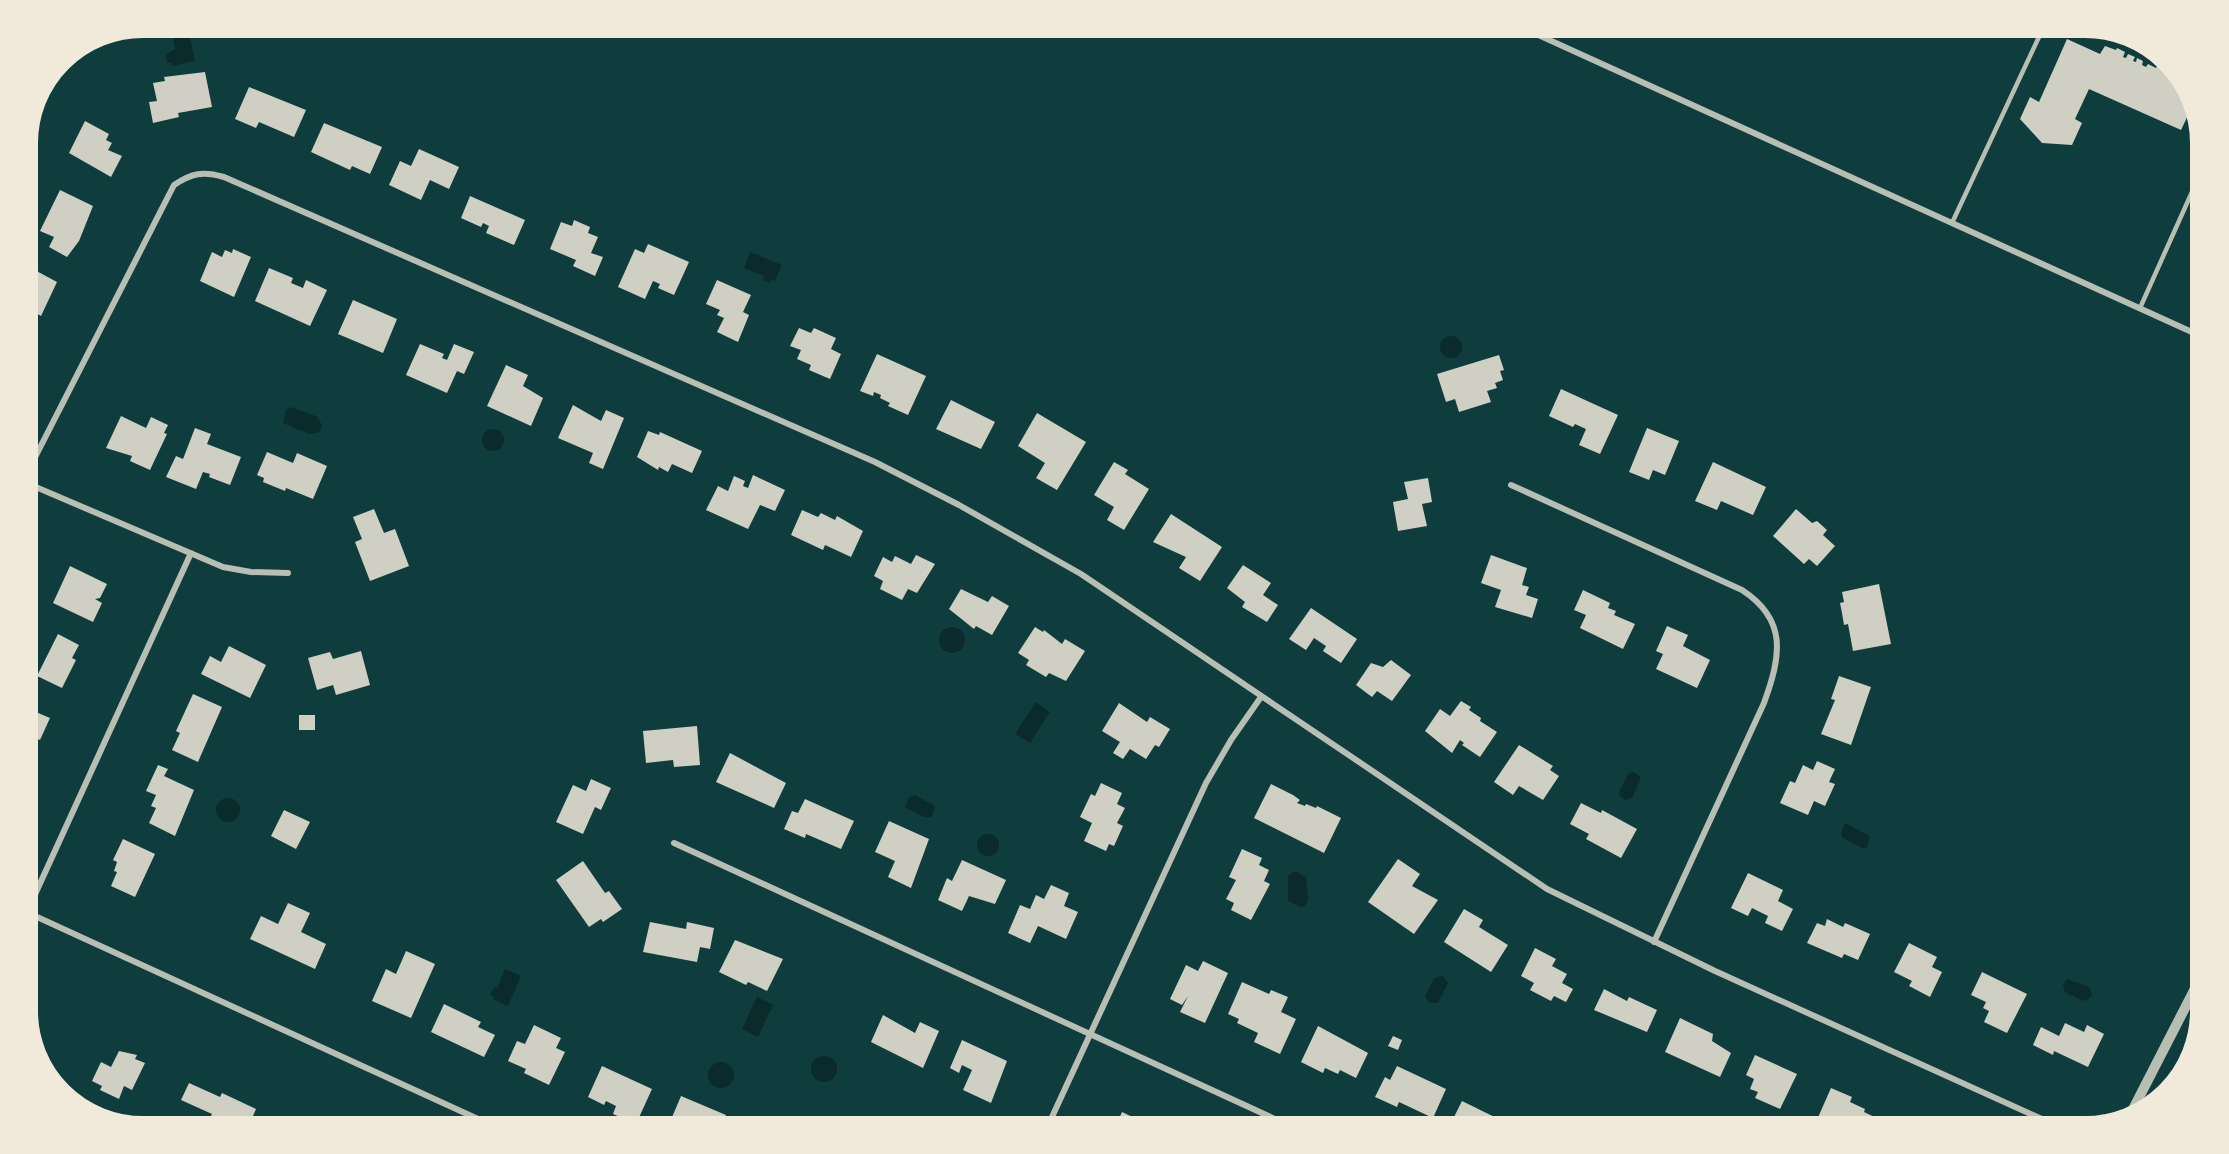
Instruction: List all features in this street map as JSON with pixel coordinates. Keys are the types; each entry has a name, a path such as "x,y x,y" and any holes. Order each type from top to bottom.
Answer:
{"street":[{"path":"1537,34 2194,333"},
{"path":"35,459 174,185 189,175 207,172 245,186 809,433 920,484 1082,574 1518,871 1573,903 2044,1120"},
{"path":"1511,484 1742,590 1757,600 1768,612 1774,627 1777,638 1778,664 1764,703 1654,942"},
{"path":"35,486 223,567 250,572 288,573"},
{"path":"35,891 191,553"},
{"path":"1051,1120 1206,783 1231,740 1261,697"},
{"path":"674,843 1277,1120"},
{"path":"35,915 480,1120"},
{"path":"2134,1108 2194,990"}],"lane":[{"path":"1952,223 2040,34"},
{"path":"2140,308 2194,187"}],"water":[{"path":"173,35 189,35 195,61 172,66 171,63 167,63 166,54 175,49"},
{"path":"750,252 782,265 775,281 771,279 770,283 763,280 764,276 744,268"},
{"path":"1451,336 1459,339 1462,347 1459,355 1451,358 1443,355 1440,347 1443,339"},
{"path":"291,407 318,417 322,426 320,432 309,434 283,423 286,410"},
{"path":"493,429 501,432 504,440 501,448 493,451 485,448 482,440 485,432"},
{"path":"952,627 961,631 965,640 961,649 952,653 943,649 939,640 943,631"},
{"path":"1036,702 1050,712 1030,743 1015,734"},
{"path":"1634,772 1641,777 1632,798 1625,800 1620,796 1619,791 1629,773"},
{"path":"915,795 935,806 932,817 924,817 905,807 909,797"},
{"path":"228,798 237,801 240,810 237,819 228,822 219,819 216,810 219,801"},
{"path":"1845,823 1870,836 1867,847 1863,848 1843,838 1841,833"},
{"path":"988,834 996,837 999,845 996,853 988,856 980,853 977,845 980,837"},
{"path":"1295,871 1306,877 1308,900 1305,906 1301,907 1288,901 1288,876"},
{"path":"505,969 521,976 508,1006 493,999 494,996 490,995 494,987 497,988"},
{"path":"1443,976 1448,983 1438,1003 1429,1003 1425,997 1434,978"},
{"path":"2067,979 2089,987 2092,994 2090,998 2083,1001 2065,992 2063,985"},
{"path":"757,997 773,1005 758,1037 742,1029"},
{"path":"824,1056 833,1060 837,1069 833,1078 824,1082 815,1078 811,1069 815,1060"},
{"path":"721,1062 730,1066 734,1075 730,1084 721,1088 712,1084 708,1075 712,1066"}],"building":[{"path":"2067,39 2100,54 2105,46 2116,50 2117,48 2125,52 2123,57 2126,58 2128,54 2135,57 2133,61 2136,62 2137,58 2143,61 2142,65 2146,67 2148,64 2156,68 2159,62 2176,83 2190,112 2181,130 2089,89 2075,119 2082,123 2072,145 2042,143 2020,119 2030,97 2039,102"},
{"path":"205,72 212,107 178,113 179,117 153,123 149,102 157,101 153,83 165,81 164,77"},
{"path":"249,87 306,110 294,137 259,122 256,128 235,119"},
{"path":"85,121 109,134 106,140 112,143 108,150 122,156 111,177 69,153"},
{"path":"324,123 382,147 370,174 352,166 350,170 311,152"},
{"path":"419,149 459,167 449,189 430,180 421,200 389,185 400,161 411,166"},
{"path":"60,190 93,206 79,241 67,257 49,247 54,237 40,231"},
{"path":"470,196 525,220 514,245 486,233 489,226 483,223 481,227 461,218"},
{"path":"574,220 590,227 588,233 598,237 591,253 603,257 595,276 573,266 576,260 550,249 561,222 572,226"},
{"path":"648,244 689,262 674,295 658,288 660,284 653,281 645,299 618,287 635,249 644,253"},
{"path":"233,249 251,257 234,297 200,281 212,252 222,257 225,250 232,253"},
{"path":"269,268 293,278 291,283 303,288 306,280 327,290 310,326 255,301"},
{"path":"35,270 57,282 41,316 36,313 35,315"},
{"path":"717,280 751,295 743,312 749,315 738,342 717,332 724,318 717,315 720,310 706,304"},
{"path":"353,300 397,319 383,353 338,334"},
{"path":"799,328 811,333 814,328 836,338 831,349 841,354 830,379 809,370 811,365 797,359 801,350 790,346"},
{"path":"420,344 444,354 442,358 447,360 454,344 474,352 464,374 457,371 447,393 406,375"},
{"path":"877,354 926,376 908,415 888,406 890,403 880,398 881,395 874,392 873,396 860,391"},
{"path":"1499,355 1504,370 1500,371 1503,380 1495,383 1497,388 1487,391 1491,402 1459,412 1455,399 1446,402 1437,374"},
{"path":"506,365 528,375 523,386 543,398 531,426 487,406"},
{"path":"1561,389 1618,415 1600,454 1579,445 1586,429 1575,424 1573,427 1549,416"},
{"path":"951,400 995,422 981,449 936,429"},
{"path":"573,405 601,421 606,410 624,418 603,469 589,463 593,453 558,438"},
{"path":"1037,413 1086,442 1057,490 1036,478 1045,463 1018,446"},
{"path":"121,416 146,428 151,417 168,425 164,433 167,434 150,470 130,461 132,456 106,448"},
{"path":"195,428 211,434 207,444 241,457 230,485 209,477 210,474 203,472 196,489 166,477 176,456 183,459"},
{"path":"1647,428 1679,441 1665,475 1653,470 1649,480 1629,472"},
{"path":"648,431 659,435 660,432 702,451 692,473 672,464 668,472 659,467 658,470 637,457"},
{"path":"267,452 293,463 297,453 327,466 313,499 263,482 264,478 257,475"},
{"path":"1114,462 1128,470 1125,474 1149,489 1124,530 1107,520 1114,507 1094,495"},
{"path":"1713,462 1766,487 1753,515 1721,501 1717,510 1695,501"},
{"path":"753,475 785,490 775,511 760,505 748,529 706,510 718,486 728,491 734,476 745,481 743,486 748,488"},
{"path":"1428,478 1432,502 1422,504 1427,526 1398,531 1393,502 1408,499 1404,482"},
{"path":"374,509 384,533 395,529 409,566 370,581 355,542 362,539 353,517"},
{"path":"1796,509 1812,523 1817,521 1827,530 1823,535 1835,546 1817,566 1809,559 1804,564 1773,536"},
{"path":"802,510 818,517 821,513 835,520 837,516 863,531 851,557 825,545 823,550 791,535"},
{"path":"1171,514 1222,547 1200,581 1179,568 1186,557 1153,542"},
{"path":"916,555 935,564 917,593 908,589 902,600 880,589 883,581 874,576 883,557 892,562 895,556 911,564"},
{"path":"1491,555 1527,568 1522,585 1529,587 1526,595 1538,599 1532,618 1495,607 1501,590 1481,583"},
{"path":"1243,565 1271,583 1263,595 1278,605 1267,622 1242,607 1245,602 1227,588"},
{"path":"70,566 107,584 100,598 95,599 102,603 93,622 53,603"},
{"path":"1879,584 1891,644 1853,651 1848,624 1844,625 1840,603 1844,602 1842,592"},
{"path":"961,589 988,602 992,596 1009,606 992,635 976,626 974,629 949,609"},
{"path":"1583,590 1610,603 1608,608 1616,611 1614,615 1635,624 1623,649 1580,628 1586,615 1574,610"},
{"path":"1311,608 1357,639 1341,663 1323,651 1326,646 1314,638 1306,650 1289,639"},
{"path":"1667,626 1688,635 1683,646 1710,660 1697,688 1656,669 1663,654 1656,651"},
{"path":"1035,627 1043,632 1044,630 1062,644 1065,639 1085,651 1066,681 1049,673 1046,677 1026,665 1029,660 1018,653"},
{"path":"58,634 79,645 72,658 76,660 62,688 37,676"},
{"path":"229,646 266,665 250,698 201,674 210,656 221,662"},
{"path":"361,651 370,685 336,695 333,685 317,690 308,658 330,652 333,659"},
{"path":"1391,660 1411,675 1392,701 1377,691 1372,697 1356,685 1371,663 1383,667"},
{"path":"1839,676 1871,687 1851,745 1821,734 1835,700 1831,699"},
{"path":"193,694 222,707 198,762 172,750 180,733 176,731"},
{"path":"1461,701 1471,707 1469,710 1481,718 1480,721 1497,732 1480,757 1462,745 1464,743 1460,740 1452,753 1425,731 1440,709 1450,716"},
{"path":"1119,703 1147,722 1150,717 1170,729 1159,747 1155,745 1146,759 1130,749 1123,759 1113,753 1120,742 1102,731"},
{"path":"35,712 50,718 40,740 35,738"},
{"path":"299,715 315,715 315,730 299,730"},
{"path":"697,726 700,765 674,767 673,760 646,763 643,731"},
{"path":"1519,745 1553,766 1550,770 1559,776 1543,800 1519,786 1513,795 1494,782"},
{"path":"730,753 786,783 774,808 716,782"},
{"path":"1817,761 1835,769 1829,782 1835,784 1825,806 1814,801 1808,815 1780,803 1790,781 1795,783 1803,765 1813,770"},
{"path":"158,765 168,769 164,776 194,790 175,836 149,823 156,808 151,806 156,795 146,791"},
{"path":"591,779 611,788 601,810 595,807 583,834 556,822 573,785 586,791"},
{"path":"1101,783 1122,793 1117,804 1125,808 1117,823 1123,826 1114,846 1109,844 1106,851 1084,841 1092,823 1080,817 1091,794 1095,796"},
{"path":"1271,784 1300,800 1297,803 1316,808 1317,806 1341,818 1324,853 1254,818"},
{"path":"805,799 854,821 841,849 806,834 805,838 784,829 792,811 798,813"},
{"path":"1581,803 1601,813 1602,810 1637,829 1621,858 1586,839 1589,834 1570,824"},
{"path":"284,810 310,822 296,849 271,836"},
{"path":"889,821 929,839 911,888 888,877 895,861 875,852"},
{"path":"123,839 155,854 135,897 111,886 117,872 114,871 117,862 113,860"},
{"path":"1242,849 1262,858 1259,865 1269,870 1264,881 1270,884 1251,920 1231,910 1234,903 1226,899 1236,880 1229,877"},
{"path":"1398,859 1420,874 1412,886 1438,900 1414,934 1368,902"},
{"path":"962,860 1006,880 995,904 969,896 962,911 938,900 947,878 952,881"},
{"path":"583,861 605,893 609,891 622,909 603,922 601,919 589,927 556,880"},
{"path":"1748,873 1783,890 1778,901 1793,909 1782,931 1765,923 1768,916 1752,908 1748,916 1731,908"},
{"path":"1051,885 1069,893 1064,906 1078,912 1066,939 1038,926 1030,943 1008,933 1020,905 1030,909 1036,895 1044,899"},
{"path":"288,903 310,913 301,932 326,944 315,969 250,939 261,916 278,924"},
{"path":"1464,909 1483,920 1479,927 1508,945 1491,972 1444,942"},
{"path":"1827,919 1843,927 1845,923 1870,934 1858,960 1844,954 1842,958 1807,943 1817,923 1825,926"},
{"path":"650,922 686,929 687,922 714,928 710,949 700,947 697,962 643,952"},
{"path":"735,940 783,959 767,991 748,982 746,985 719,972"},
{"path":"1909,943 1937,957 1932,967 1942,972 1930,997 1909,986 1912,981 1894,972"},
{"path":"1535,948 1556,959 1552,966 1567,974 1562,983 1573,989 1566,1002 1554,996 1551,1001 1530,990 1534,983 1521,976"},
{"path":"406,951 435,964 411,1018 372,1001 386,969 396,974"},
{"path":"1203,961 1228,973 1205,1023 1180,1012 1188,996 1182,1005 1170,999 1186,965 1198,971"},
{"path":"1982,972 2027,994 2007,1033 1984,1022 1989,1011 1983,1008 1986,1002 1971,995"},
{"path":"1242,982 1269,994 1271,990 1288,997 1281,1012 1296,1019 1280,1054 1254,1042 1258,1033 1237,1023 1239,1019 1228,1014"},
{"path":"1604,989 1627,1001 1629,997 1657,1010 1647,1032 1594,1010"},
{"path":"444,1004 481,1022 478,1027 495,1035 484,1057 431,1032"},
{"path":"883,1015 915,1033 920,1022 939,1031 923,1068 871,1042"},
{"path":"1680,1018 1713,1034 1712,1041 1731,1053 1720,1077 1665,1052"},
{"path":"2065,1023 2084,1032 2087,1025 2104,1034 2088,1067 2054,1051 2053,1055 2033,1045 2041,1027 2059,1036"},
{"path":"534,1025 561,1038 556,1048 565,1052 549,1085 524,1073 526,1069 508,1061 517,1041 525,1044"},
{"path":"1318,1026 1368,1053 1356,1078 1340,1070 1338,1074 1325,1068 1323,1073 1301,1062"},
{"path":"1393,1036 1402,1040 1398,1050 1388,1046"},
{"path":"962,1040 1007,1061 991,1103 963,1090 972,1070 962,1065 959,1073 950,1068"},
{"path":"119,1051 137,1055 135,1059 145,1063 132,1090 124,1086 119,1099 100,1090 102,1086 92,1081 101,1062 111,1067"},
{"path":"1755,1055 1797,1074 1780,1109 1755,1098 1758,1092 1750,1089 1754,1079 1746,1075"},
{"path":"602,1066 652,1089 638,1120 627,1120 613,1114 616,1106 606,1101 604,1105 588,1097"},
{"path":"1397,1066 1446,1089 1433,1118 1399,1102 1397,1107 1375,1097 1385,1077 1390,1080"},
{"path":"189,1083 220,1097 222,1093 256,1109 251,1120 209,1120 212,1114 181,1100"},
{"path":"1831,1088 1852,1097 1850,1102 1881,1120 1817,1120"},
{"path":"681,1096 726,1115 724,1120 671,1120"},
{"path":"1462,1101 1501,1120 1452,1120"},
{"path":"1122,1112 1139,1120 1118,1120"}]}
